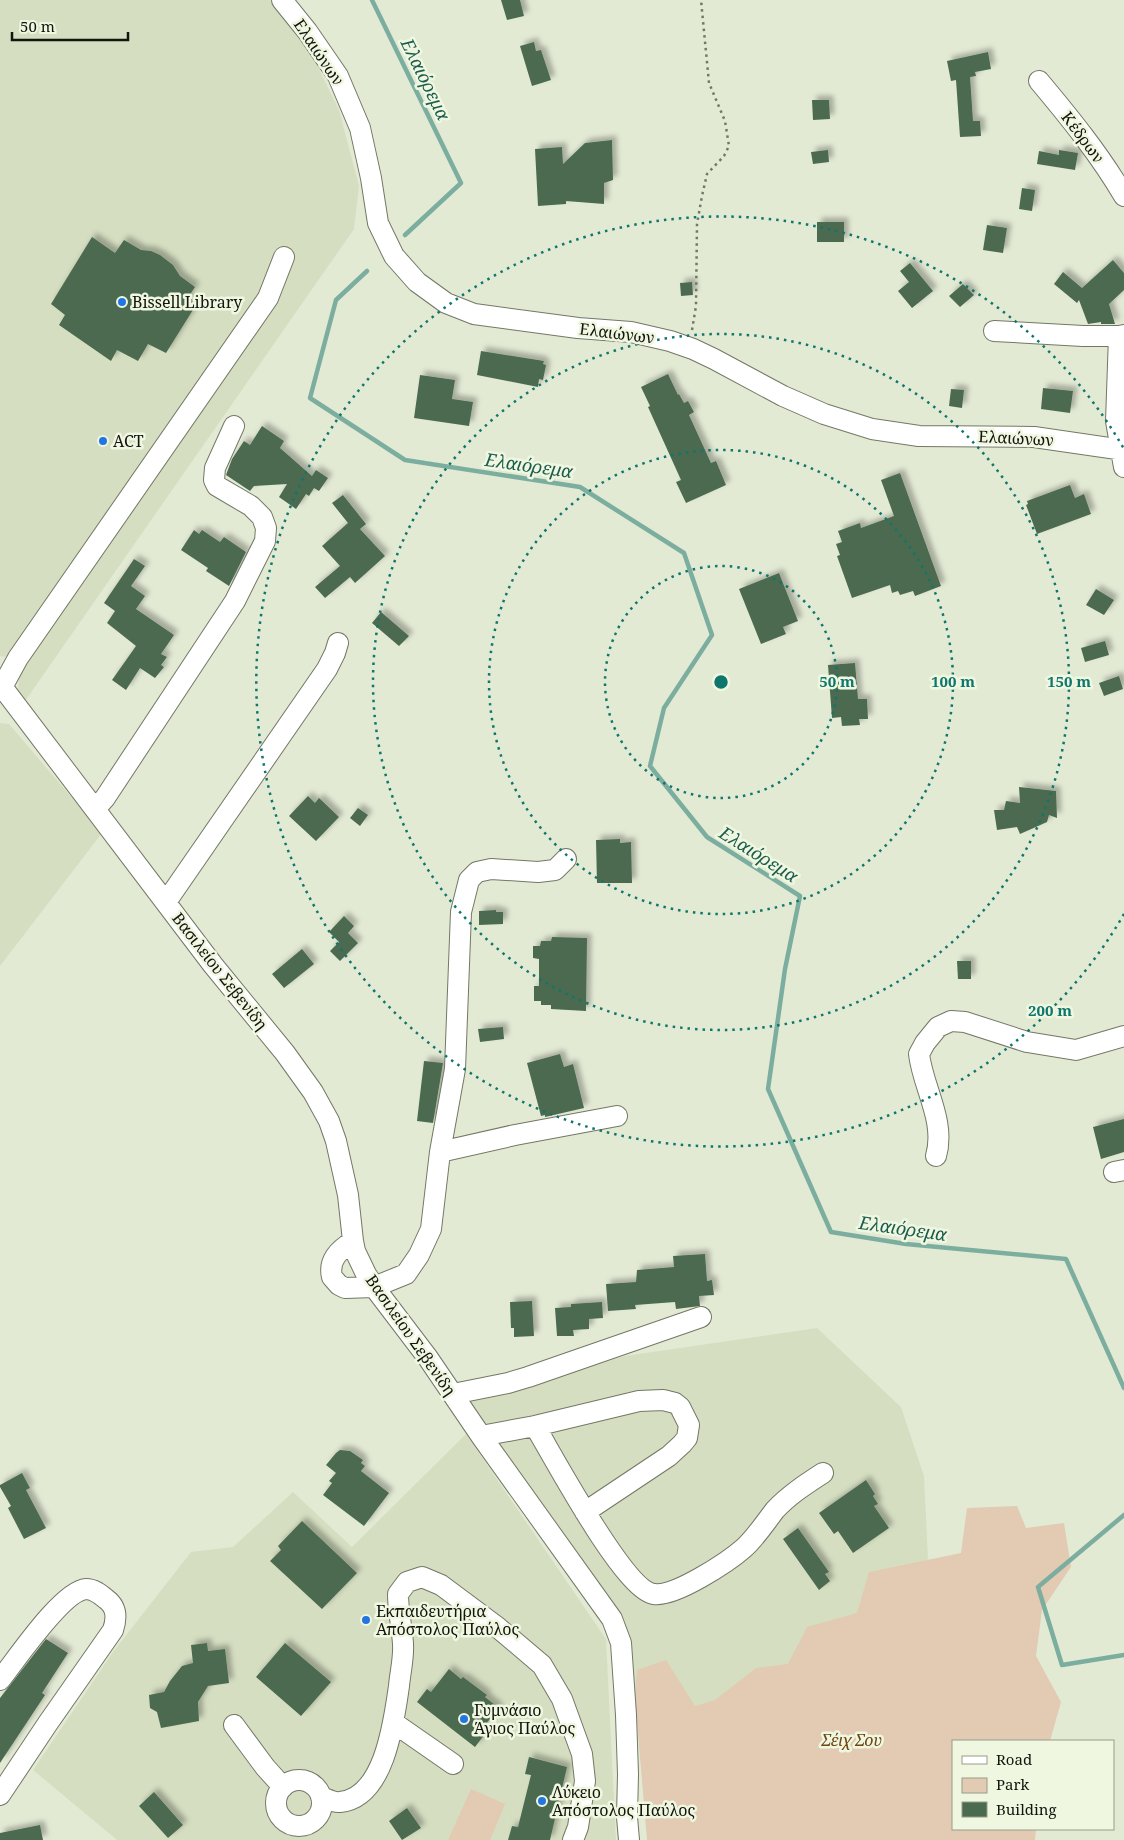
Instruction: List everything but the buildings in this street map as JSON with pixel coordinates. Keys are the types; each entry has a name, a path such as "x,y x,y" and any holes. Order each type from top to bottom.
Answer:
{"street":[{"name":"Ελαιώνων","path":"289,3 338,76 360,128 378,223 394,256 417,282 446,303 474,314 578,328 631,332 689,347 783,396 824,414 872,429 918,436 1034,437 1123,455"},
{"name":"Κέδρων","path":"1039,81 1085,136 1111,173 1124,196"},
{"path":"1,688 18,658 268,298 284,256"},
{"path":"994,331 1056,335 1121,335 1116,421 1123,455"},
{"path":"95,809 105,798 235,602 265,541 266,528 262,517 245,501 217,486 214,480 215,468 234,426"},
{"path":"166,902 328,669 338,643"},
{"name":"Βασιλείου Σεβενίδη","path":"1,688 213,965 302,1075 320,1103 336,1141 345,1173 353,1241 360,1261 374,1287 428,1358 481,1436 612,1619 621,1643 626,1715 629,1840"},
{"path":"353,1241 333,1259 331,1264 332,1277 344,1288 374,1287 406,1274 419,1255 431,1229 440,1152 454,1068 461,912 469,880 477,872 490,868 538,872 555,870 566,859"},
{"path":"936,1156 940,1144 939,1132 935,1111 924,1080 919,1054 938,1027 951,1021 965,1022 1027,1042 1076,1050 1124,1036"},
{"path":"440,1152 515,1135 617,1116"},
{"path":"452,1394 528,1377 701,1317"},
{"path":"481,1436 535,1426 626,1403 650,1399 675,1403 684,1411 689,1425 687,1438 682,1444 669,1456 586,1512"},
{"path":"535,1426 616,1560 636,1584 647,1592 660,1594 680,1588 736,1553 751,1541 775,1511 791,1495 823,1474"},
{"path":"321,1797 338,1802 352,1797 367,1787 382,1763 394,1723 403,1645 398,1594 407,1582 422,1577 441,1585 496,1626 542,1665 562,1699 582,1754 585,1781 578,1827 573,1840"},
{"path":"0,1680 44,1624 76,1592 85,1589 94,1590 109,1601 116,1614 113,1630 0,1795"},
{"path":"394,1723 453,1764"},
{"path":"234,1725 283,1787"},
{"path":"302,1781 312,1785 321,1797 322,1808 318,1817 292,1833 281,1817 277,1807 278,1796 283,1787 292,1782 302,1781"}],"path":[{"path":"689,347 696,306 697,224 702,196 707,174 724,156 729,146 725,122 710,83 701,0"}],"shaded area":[{"name":"ACT","path":"0,0 270,0 316,63 339,110 359,186 354,229 23,704 18,691 19,677 11,653 4,657 0,656"},
{"path":"0,723 9,724 102,833 0,966"},
{"path":"817,1328 901,1407 924,1476 928,1559 760,1700 696,1721 635,1698 630,1647 467,1400 522,1387 625,1356"},
{"name":"Εκπαιδευτήρια Απόστολος Παύλος","path":"466,1434 606,1639 616,1840 117,1840 33,1770 113,1652 191,1552 233,1547 293,1492 352,1547"}],"green space":[{"name":"Σέιχ Σου","path":"1017,1506 1026,1528 1064,1523 1071,1567 1042,1610 1036,1656 1061,1702 1050,1740 952,1740 952,1830 1036,1830 1035,1840 647,1840 635,1698 637,1670 666,1660 695,1706 715,1700 756,1668 788,1664 807,1627 857,1613 869,1572 961,1553 967,1508"},
{"path":"471,1789 505,1804 490,1840 448,1840"}],"waterway":[{"name":"Ελαιόρεμα","path":"372,0 461,183 405,235"},
{"name":"Ελαιόρεμα","path":"367,271 336,300 310,398 405,460 580,487 684,553 712,635 664,708 650,766 707,837 800,896 785,969 768,1089 831,1232 906,1244 1066,1259 1124,1388"},
{"name":"Ελαιόρεμα","path":"1124,1515 1038,1587 1062,1665 1124,1655"}],"place":[{"name":"Bissell Library","path":"122,302"},
{"name":"ACT","path":"103,441"},
{"name":"Εκπαιδευτήρια Απόστολος Παύλος","path":"366,1620"},
{"name":"Γυμνάσιο Άγιος Παύλος","path":"464,1719"},
{"name":"Λύκειο Απόστολος Παύλος","path":"542,1801"}]}
